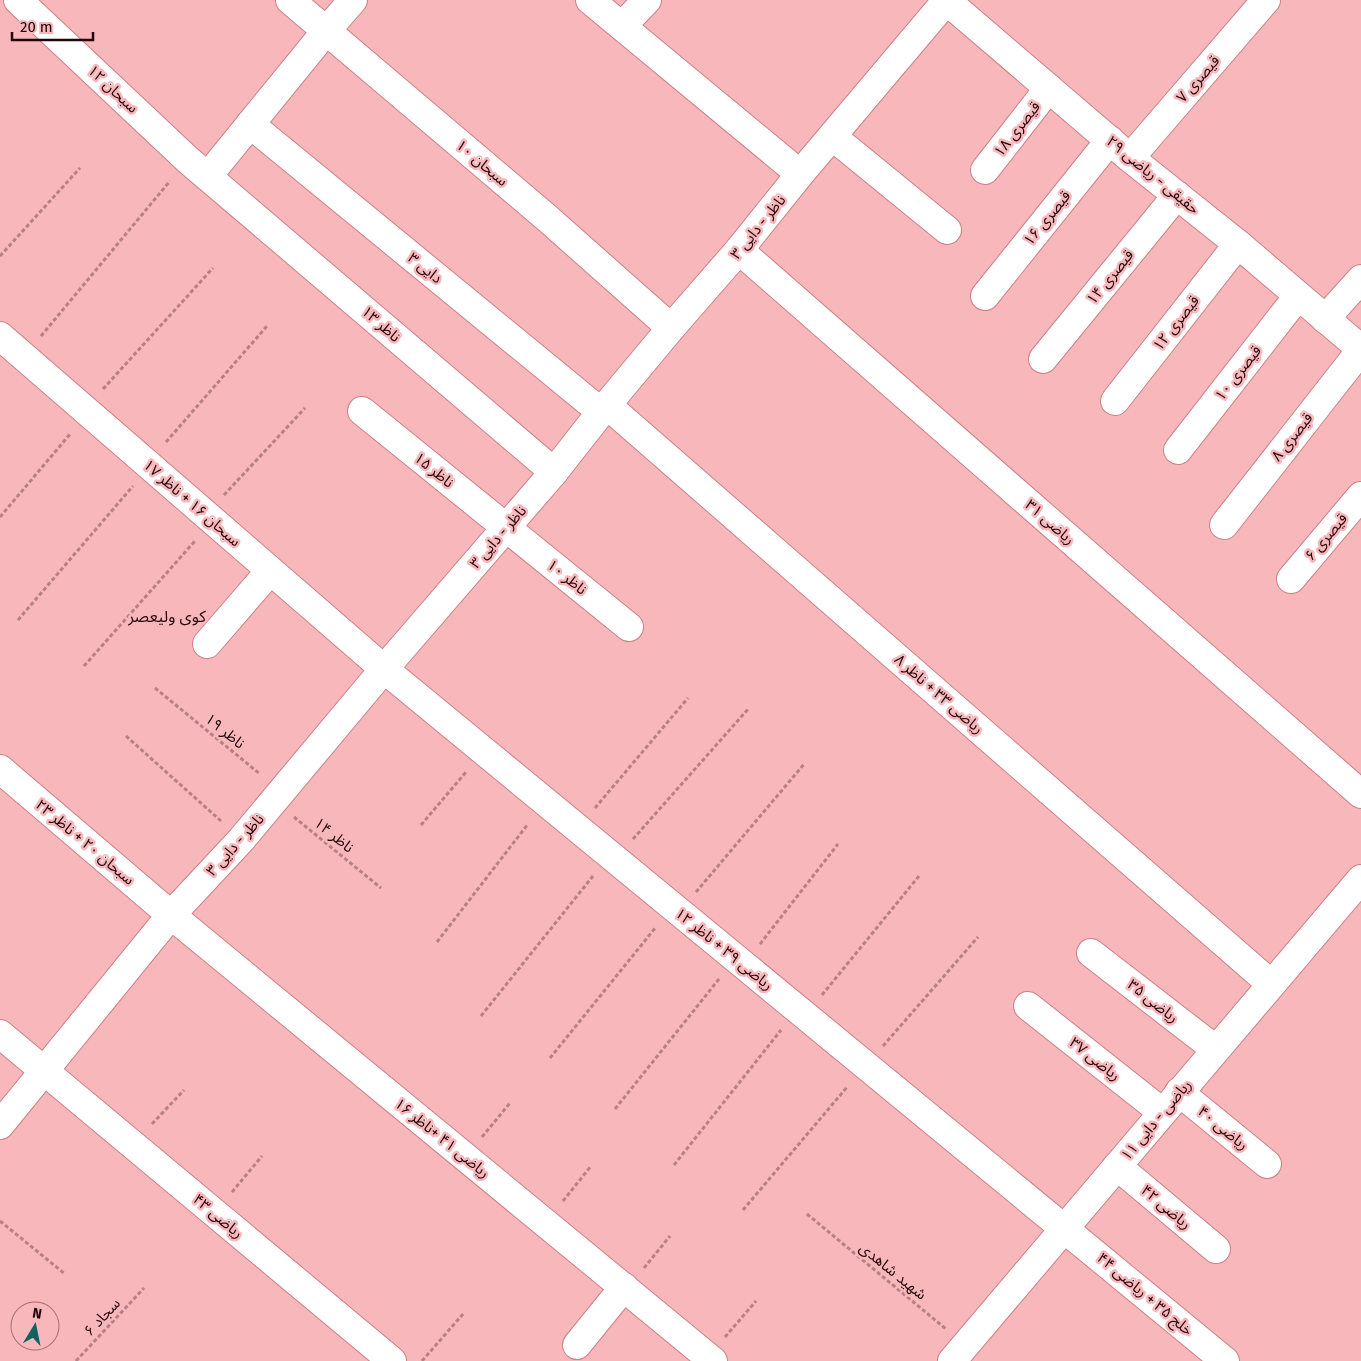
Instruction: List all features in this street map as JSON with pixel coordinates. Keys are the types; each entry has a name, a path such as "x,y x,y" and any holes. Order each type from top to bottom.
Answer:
{"street":[{"name":"سبحان ۱۲","path":"18,0 198,168"},
{"name":"سبحان ۱۰","path":"290,0 547,218 671,328"},
{"path":"198,168 250,124 353,0"},
{"path":"590,0 800,174"},
{"path":"622,26 647,0"},
{"name":"حقیقی - ریاضی ۲۹","path":"947,0 1130,158 1238,244 1361,350"},
{"name":"ناظر - دایی ۳","path":"4,1112 43,1070 171,915 241,840 384,669 554,472 671,328 740,250 800,174 947,0"},
{"name":"قیصری ۷","path":"1130,158 1266,0"},
{"name":"قیصری ۱۸","path":"985,170 1049,88"},
{"name":"دایی ۳","path":"250,124 604,409"},
{"path":"832,137 947,230"},
{"name":"قیصری ۱۶","path":"985,296 1110,140"},
{"name":"ناظر ۱۳","path":"198,168 554,472"},
{"name":"قیصری ۱۴","path":"1043,359 1177,195"},
{"name":"قیصری ۱۲","path":"1115,401 1238,244"},
{"name":"ریاضی ۳۱","path":"740,250 1361,794"},
{"path":"1325,319 1361,279"},
{"name":"قیصری ۱۰","path":"1178,450 1298,296"},
{"name":"سبحان ۱۶ + ناظر ۱۷","path":"0,336 384,669"},
{"name":"قیصری ۸","path":"1224,525 1361,350"},
{"name":"ریاضی ۳۳ + ناظر ۸","path":"604,409 1271,984"},
{"name":"ناظر ۱۵","path":"362,411 506,528"},
{"name":"قیصری ۶","path":"1291,579 1361,496"},
{"name":"ناظر ۱۰","path":"506,528 629,627"},
{"path":"207,644 270,571"},
{"name":"ریاضی ۳۹ + ناظر ۱۲","path":"384,669 1065,1228"},
{"name":"سبحان ۲۰ + ناظر ۲۳","path":"0,769 171,915"},
{"name":"ریاضی - دایی ۱۱","path":"959,1353 1361,879"},
{"name":"ریاضی ۴۱ +ناظر ۱۶","path":"171,915 711,1359"},
{"name":"ریاضی ۳۵","path":"1090,953 1215,1050"},
{"name":"ریاضی ۳۷","path":"1028,1006 1171,1102"},
{"name":"ریاضی ۴۳","path":"0,1034 392,1361"},
{"name":"ریاضی ۴۰","path":"1171,1102 1267,1164"},
{"name":"ریاضی ۴۲","path":"1117,1166 1216,1248"},
{"name":"خلج ۳۵ + ریاضی ۴۴","path":"1065,1228 1225,1361"},
{"path":"577,1345 625,1289"}],"path":[{"path":"0,256 80,168"},
{"path":"24,356 198,168"},
{"path":"0,517 87,411 213,268"},
{"path":"18,620 267,326"},
{"path":"84,666 305,408"},
{"name":"ناظر ۱۹","path":"155,688 278,796"},
{"path":"578,829 688,698"},
{"path":"481,1016 612,857 749,708"},
{"path":"126,736 241,840"},
{"path":"421,825 483,751"},
{"path":"550,1058 676,909 805,763"},
{"name":"ناظر ۱۴","path":"278,796 380,888"},
{"path":"436,942 545,802"},
{"path":"615,1109 838,844"},
{"path":"674,1165 919,876"},
{"path":"743,1210 978,937"},
{"path":"133,1145 184,1090"},
{"path":"465,1157 510,1103"},
{"path":"215,1213 262,1156"},
{"path":"545,1223 591,1166"},
{"name":"شهید شاهدی","path":"807,1214 959,1353"},
{"path":"0,1220 65,1274"},
{"path":"625,1289 670,1236"},
{"name":"سجاد ۶","path":"76,1361 144,1288"},
{"path":"711,1359 756,1301"},
{"path":"422,1361 463,1314"}],"district":[{"name":"کوی ولیعصر","path":"167,616"}]}
